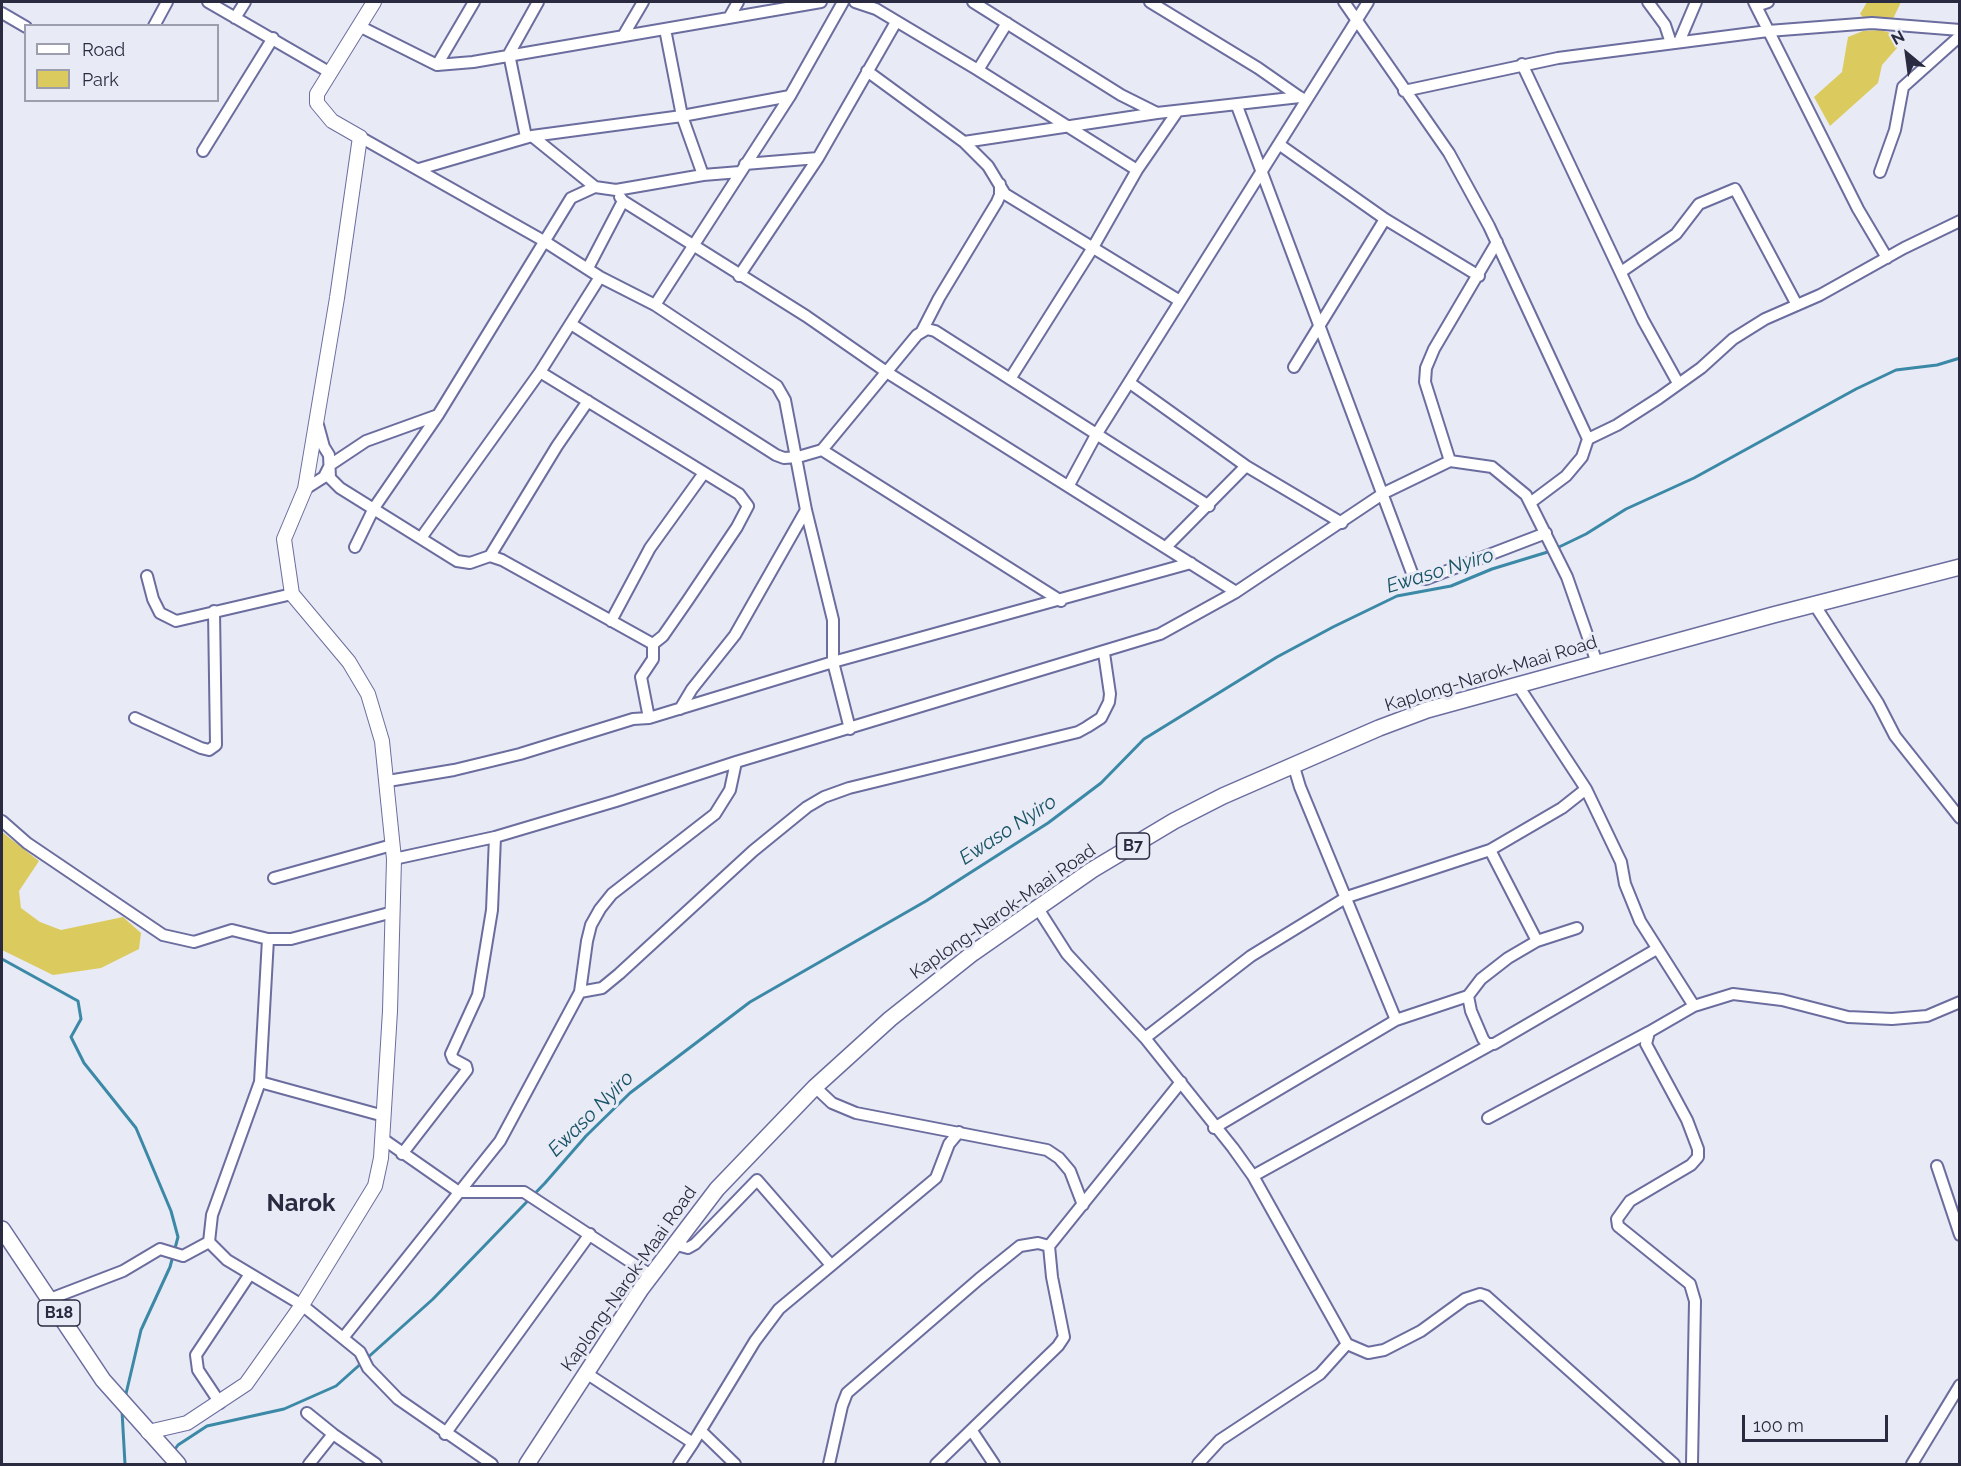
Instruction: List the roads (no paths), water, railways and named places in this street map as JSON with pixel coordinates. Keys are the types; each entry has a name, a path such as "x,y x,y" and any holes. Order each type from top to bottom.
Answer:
{"highway":[{"name":"Kaplong-Narok-Maai Road","path":"527,1464 673,1245 717,1189 815,1087 928,987 1037,907 1174,821 1223,796 1389,724 1517,684 1959,567"},
{"name":"B18","path":"2,1230 103,1380 172,1459"}],"main road":[{"path":"148,1432 187,1423 246,1384 302,1305 375,1186 383,1139 393,912 393,852 388,781 382,741 368,694 349,662 292,594 284,539 305,489 337,298 360,137 332,121 317,103 320,88 329,72 374,2"}],"street":[{"path":"155,24 167,2"},
{"path":"208,2 329,72"},
{"path":"235,18 245,2"},
{"path":"437,64 474,2"},
{"path":"538,2 509,54 529,136 595,187 616,190 743,168 818,158"},
{"path":"623,36 643,2"},
{"path":"730,16 738,2"},
{"path":"359,26 437,64 473,62 821,2"},
{"path":"655,304 790,96 843,2"},
{"path":"855,2 876,9 1137,170"},
{"path":"973,2 1120,95 1157,113"},
{"path":"1150,2 1258,68 1303,100"},
{"path":"1344,2 1449,153 1497,242 1588,439"},
{"path":"1069,485 1096,435 1259,172 1280,145 1303,100 1368,2"},
{"path":"1648,2 1675,43"},
{"path":"1675,43 1696,2"},
{"path":"1768,2 1755,4 1858,209 1887,258"},
{"path":"2,13 24,26"},
{"path":"740,276 818,158 896,22"},
{"path":"978,70 1007,23"},
{"path":"1404,91 1522,64 1768,31 1872,23 1959,30"},
{"path":"665,29 682,116 703,175"},
{"path":"1880,172 1895,130 1903,87 1959,36"},
{"path":"203,151 273,38"},
{"path":"1522,64 1661,357 1678,384"},
{"path":"867,71 964,142 1000,183 1005,194 1180,301"},
{"path":"419,170 529,136 682,116 790,96"},
{"path":"964,142 1157,113 1303,100"},
{"path":"1237,106 1259,172 1384,493 1412,573 1417,579 1426,579 1461,568 1546,533"},
{"path":"1010,379 1092,249 1137,170 1177,112"},
{"path":"360,137 544,241 600,278 655,304 777,386 785,400 798,457 806,510 833,620 834,662 850,729"},
{"path":"1280,145 1385,219 1479,276"},
{"path":"571,324 776,455 798,457 822,450 922,331 1000,195 1000,183"},
{"path":"355,547 374,508 438,415 571,198 595,187"},
{"path":"1621,272 1676,234 1699,204 1735,189 1797,305"},
{"path":"616,190 623,201 806,316 888,373 1236,592"},
{"path":"588,268 623,201"},
{"path":"1293,367 1320,328 1385,219"},
{"path":"1530,503 1566,476 1581,457 1588,439 1617,425 1678,384 1733,339 1765,319 1797,305 1959,221"},
{"path":"1450,462 1425,376 1434,349 1497,242"},
{"path":"421,538 540,372 600,278"},
{"path":"922,331 935,331 1209,506"},
{"path":"540,372 745,498 747,508 663,636 653,644"},
{"path":"1130,383 1246,466 1341,523"},
{"path":"316,416 330,465 330,478 335,483 458,561 470,563 490,556 557,446 588,401"},
{"path":"305,489 324,477 330,465 366,441 438,415"},
{"path":"822,450 1060,601"},
{"path":"274,878 393,852 495,837 736,762 1104,653 1160,634 1236,592 1384,493 1450,462 1492,467 1519,488 1530,503 1567,577 1597,663"},
{"path":"1166,547 1246,466"},
{"path":"611,621 650,548 704,473"},
{"path":"680,709 692,689 735,635 806,510"},
{"path":"490,556 653,644"},
{"path":"388,781 509,757 633,719 649,718 834,662 1191,563"},
{"path":"147,576 156,607 166,618 176,621 292,594"},
{"path":"1814,604 1878,703 1895,736 1959,818"},
{"path":"135,718 193,746 209,750 216,745 214,612"},
{"path":"649,718 641,677 653,659 653,644"},
{"path":"580,992 602,988 753,851 807,807 824,797 1078,732 1088,727 1101,717 1110,694 1104,653"},
{"path":"1517,684 1586,789 1607,827 1621,862 1633,905 1656,950 1694,1006"},
{"path":"343,1338 500,1141 580,992 586,941 600,909 612,894 715,814 730,790 736,762"},
{"path":"1294,767 1318,833 1347,897 1396,1020"},
{"path":"1144,1038 1251,956 1347,897 1490,850 1562,808 1586,789"},
{"path":"2,821 27,843 163,934 194,942 232,930 268,939 291,939 393,912"},
{"path":"402,1154 467,1070 466,1066 453,1059 451,1054 478,995 492,910 495,837"},
{"path":"1490,850 1537,941"},
{"path":"1037,907 1067,954 1181,1082 1253,1176 1347,1344 1368,1353 1384,1350 1421,1330 1465,1299 1483,1295 1674,1464"},
{"path":"1214,1128 1396,1020 1468,996 1492,969 1537,941 1577,928"},
{"path":"209,1242 212,1215 260,1082 268,939"},
{"path":"1253,1176 1656,950"},
{"path":"1488,1118 1694,1006 1733,994 1782,999 1848,1017 1892,1019 1927,1016 1959,1002"},
{"path":"1468,996 1477,1026 1483,1039 1490,1045"},
{"path":"1649,1032 1646,1044 1691,1129 1698,1149 1698,1157 1691,1165 1630,1201 1617,1219 1618,1226 1690,1284 1695,1301 1692,1464"},
{"path":"260,1082 384,1116"},
{"path":"936,1464 1058,1346 1064,1337 1065,1327 1052,1276 1049,1246 1181,1082"},
{"path":"815,1087 843,1109 1047,1150 1059,1158 1070,1171 1083,1204"},
{"path":"679,1464 774,1315 936,1178 949,1144 959,1132"},
{"path":"383,1139 459,1192 524,1192 652,1276"},
{"path":"1937,1166 1959,1235"},
{"path":"673,1245 688,1248 695,1244 757,1180 831,1265"},
{"path":"446,1434 590,1234"},
{"path":"50,1299 123,1271 160,1249 183,1256 209,1242"},
{"path":"209,1242 227,1260 302,1305 360,1352 368,1368 398,1399 492,1464"},
{"path":"829,1464 847,1393 1020,1246 1038,1243 1049,1246"},
{"path":"220,1403 198,1370 196,1355 250,1274"},
{"path":"1198,1464 1220,1440 1320,1374 1347,1344"},
{"path":"586,1373 693,1443"},
{"path":"1912,1464 1959,1385"},
{"path":"307,1413 376,1464"},
{"path":"701,1431 735,1464"},
{"path":"972,1431 994,1464"},
{"path":"309,1464 333,1434"}],"waterway":[{"name":"Ewaso Nyiro","path":"1557,548 1586,534 1626,509 1694,478 1856,389 1896,370 1937,365 1960,358"},
{"name":"Ewaso Nyiro","path":"173,1452 178,1445 207,1426 284,1409 336,1386 433,1299 545,1183 586,1136 630,1093 750,1002 926,901 1048,823 1101,783 1144,739 1277,657 1397,596 1451,586 1492,569 1551,551"},
{"path":"2,959 78,1001 81,1019 71,1037 84,1063 136,1128 171,1211 178,1237 170,1267 141,1330 125,1398"},
{"path":"122,1411 125,1464"}],"district":[{"name":"Narok","path":"301,1204"}]}
